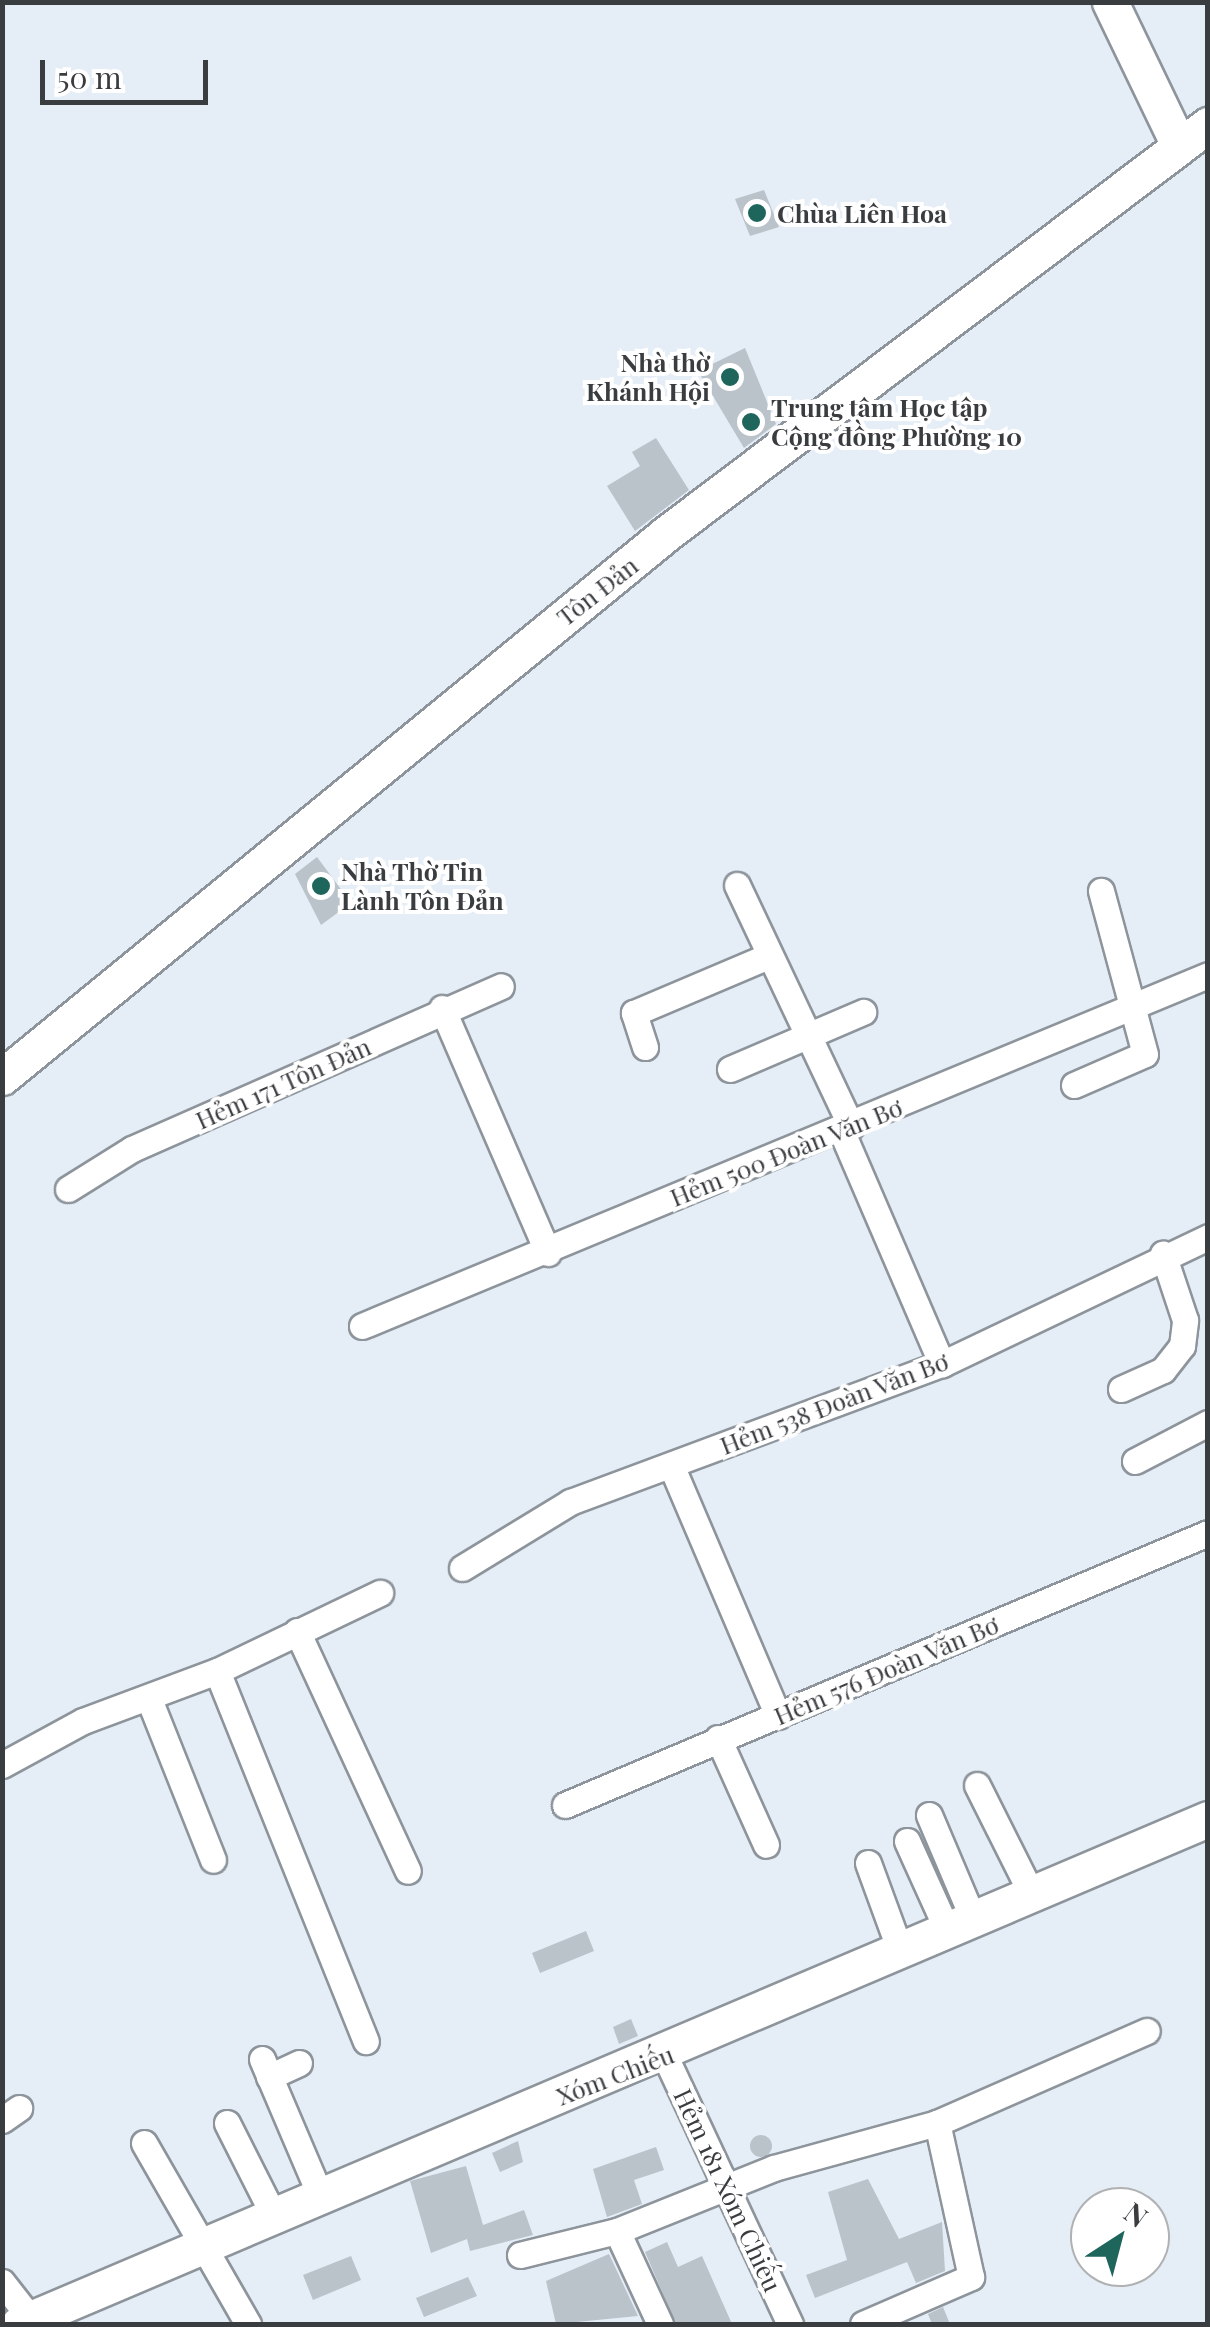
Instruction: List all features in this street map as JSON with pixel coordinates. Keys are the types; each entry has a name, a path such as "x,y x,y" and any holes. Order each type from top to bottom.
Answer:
{"street":[{"path":"1110,2 1193,134"},
{"name":"Tôn Đản","path":"2,1077 667,533 1193,134"},
{"path":"737,885 806,1032 942,1364"},
{"path":"1074,1085 1145,1054 1128,1009 1101,891"},
{"path":"645,1047 634,1013 768,956"},
{"name":"Hẻm 500 Đoàn Văn Bơ","path":"362,1326 548,1253 1208,974"},
{"name":"Hẻm 171 Tôn Đản","path":"68,1188 132,1148 442,1008 501,986"},
{"path":"442,1008 548,1253"},
{"path":"730,1069 806,1032 863,1012"},
{"name":"Hẻm 538 Đoàn Văn Bơ","path":"462,1568 570,1502 942,1364 1163,1254 1208,1237"},
{"path":"1163,1254 1184,1331 1208,1346"},
{"path":"1121,1389 1162,1370 1184,1331"},
{"path":"1135,1461 1208,1423"},
{"path":"670,1464 778,1716"},
{"name":"Hẻm 576 Đoàn Văn Bơ","path":"565,1805 1208,1533"},
{"path":"2,1765 83,1720 218,1671 380,1593"},
{"path":"298,1630 408,1871"},
{"path":"218,1671 366,2041"},
{"path":"149,1699 213,1860"},
{"path":"718,1738 766,1845"},
{"path":"977,1785 1032,1896"},
{"path":"929,1815 961,1926"},
{"name":"Xóm Chiếu","path":"25,2322 270,2210 665,2056 1208,1818"},
{"path":"907,1841 961,1926"},
{"path":"868,1864 901,1953"},
{"path":"520,2255 617,2231 730,2189 936,2123 1147,2031"},
{"name":"Hẻm 181 Xóm Chiếu","path":"665,2056 790,2324"},
{"path":"299,2063 266,2068 318,2190"},
{"path":"227,2123 270,2210"},
{"path":"864,2324 972,2277 936,2123"},
{"path":"144,2144 248,2324"},
{"path":"617,2231 660,2324"},
{"path":"2,2282 25,2322"}],"building":[{"name":"Chùa Liên Hoa","path":"764,190 779,227 750,236 735,199"},
{"path":"745,348 776,424 744,448 698,371"},
{"path":"656,438 689,490 635,531 607,486 640,466 632,452"},
{"name":"Nhà Thờ Tin Lành Tôn Đản","path":"317,857 351,903 321,925 295,874"},
{"path":"586,1931 594,1951 540,1973 532,1953"},
{"path":"631,2019 638,2036 619,2044 613,2027"},
{"path":"761,2135 772,2146 761,2157 750,2146"},
{"path":"518,2141 523,2162 500,2172 492,2153"},
{"path":"656,2147 664,2170 634,2180 642,2204 607,2217 593,2169"},
{"path":"466,2166 483,2225 524,2210 533,2235 470,2251 467,2239 431,2253 410,2181"},
{"path":"868,2179 899,2239 942,2222 945,2271 916,2283 907,2262 815,2298 806,2275 847,2260 828,2192"},
{"path":"667,2242 678,2267 702,2256 732,2324 676,2324 645,2252"},
{"path":"609,2254 638,2316 556,2324 546,2281"},
{"path":"351,2256 361,2280 313,2300 303,2275"},
{"path":"468,2277 477,2296 424,2317 416,2298"},
{"path":"943,2307 950,2324 932,2324 928,2314"}],"place":[{"name":"Chùa Liên Hoa","path":"757,213"},
{"name":"Nhà thờ Khánh Hội","path":"730,377"},
{"name":"Trung tâm Học tập Cộng đồng Phường 10","path":"751,422"},
{"name":"Nhà Thờ Tin Lành Tôn Đản","path":"321,886"}]}
